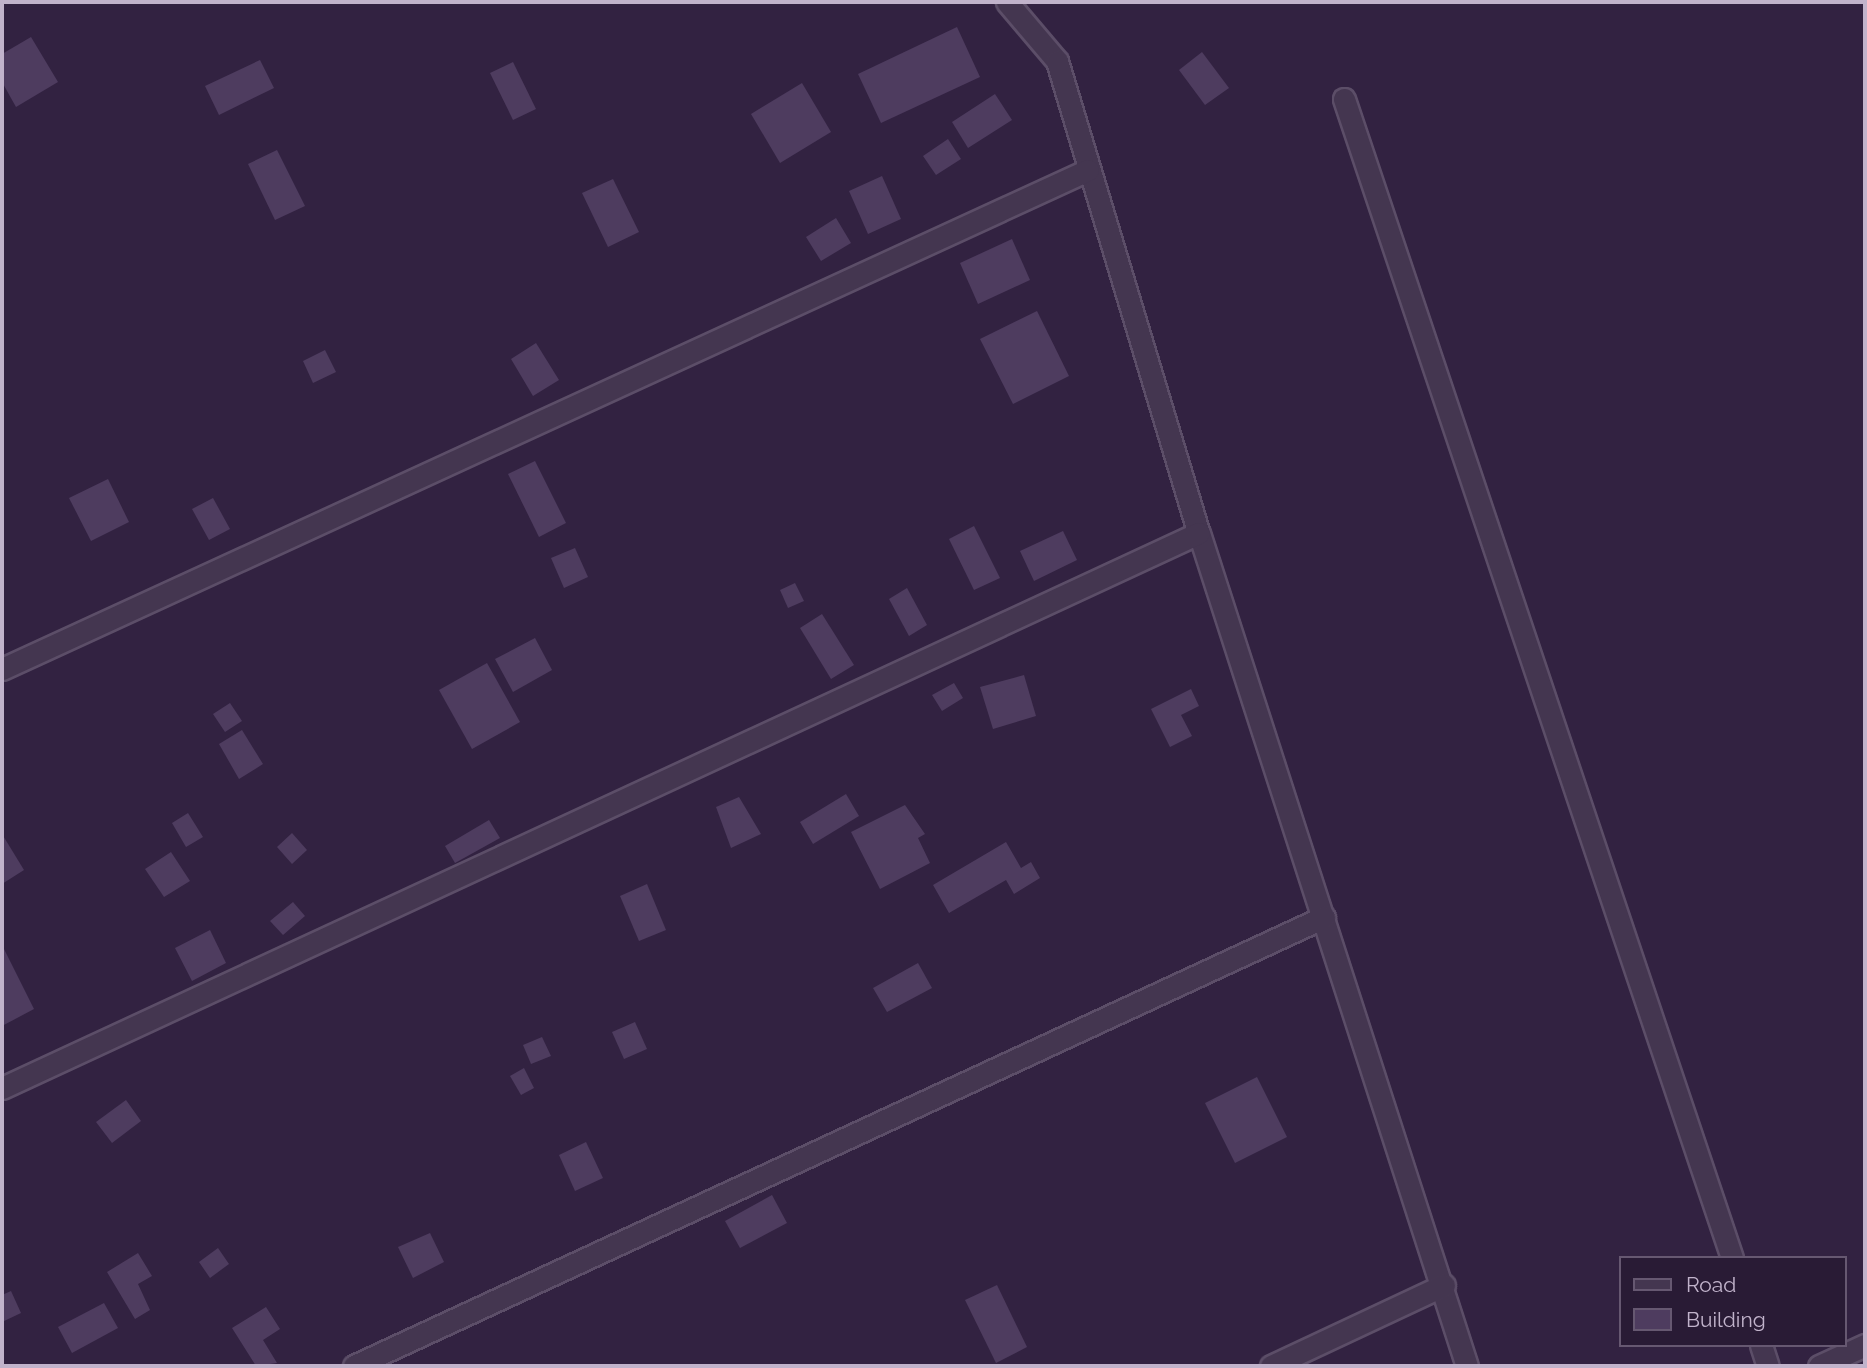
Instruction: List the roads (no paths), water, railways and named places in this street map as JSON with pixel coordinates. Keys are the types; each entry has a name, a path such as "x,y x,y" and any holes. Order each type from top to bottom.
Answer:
{"street":[{"path":"1007,2 1057,61 1087,170 1199,533 1468,1366"},
{"path":"1344,99 1731,1256"},
{"path":"2,669 1087,170"},
{"path":"2,1088 1199,533"},
{"path":"354,1366 1324,917"},
{"path":"1270,1366 1444,1285"},
{"path":"1819,1366 1865,1345"},
{"path":"1762,1347 1768,1366"}]}
